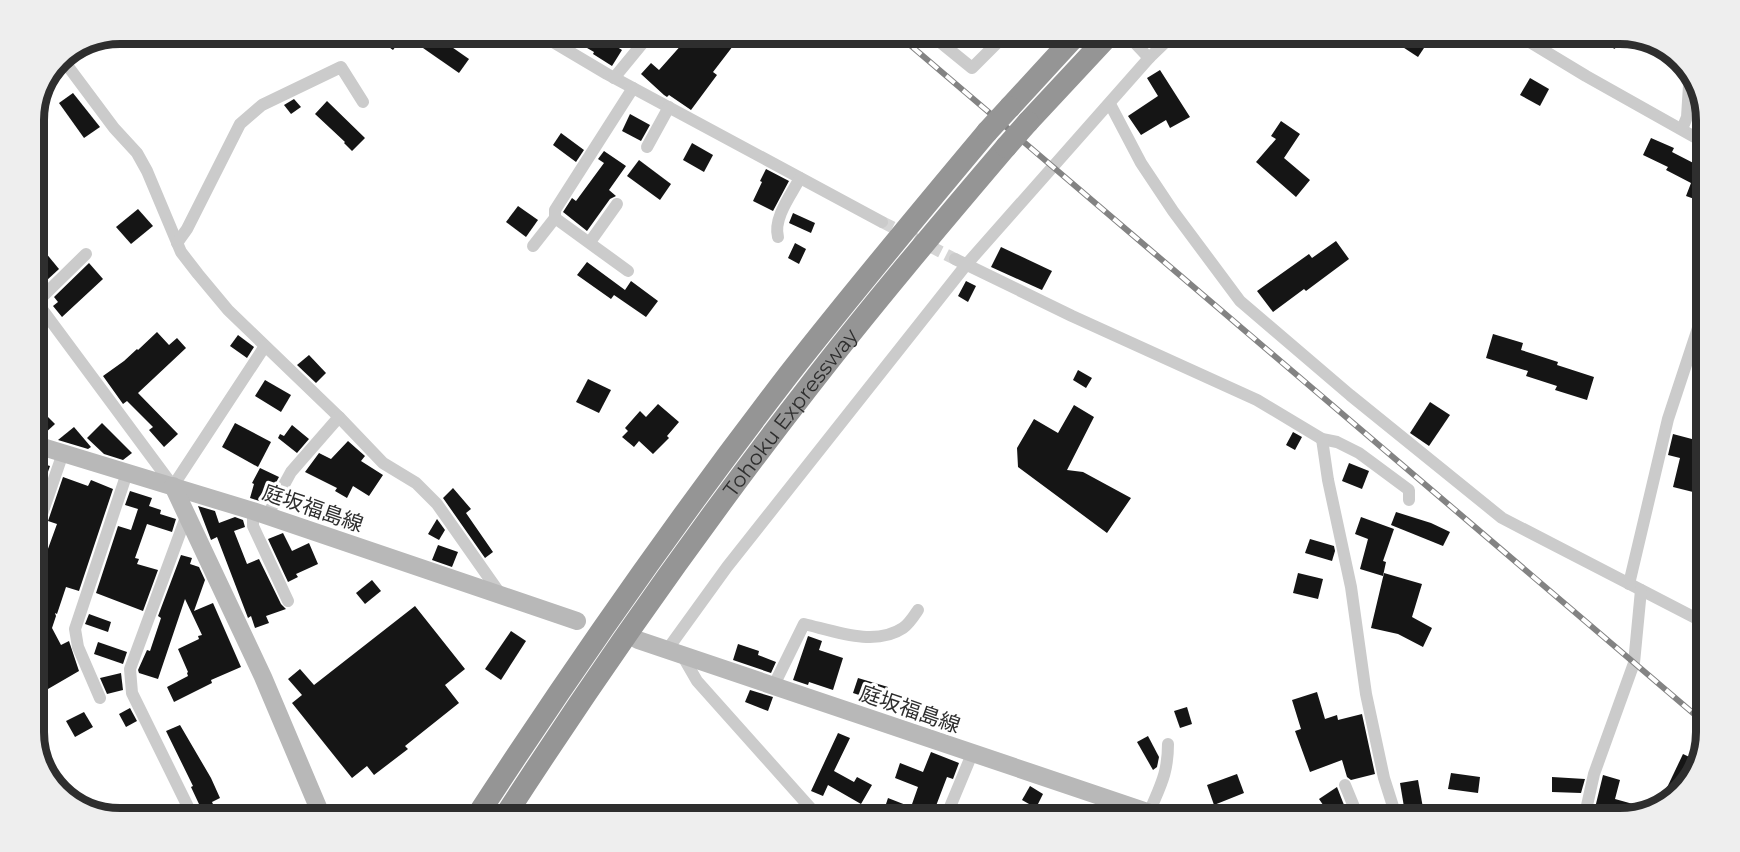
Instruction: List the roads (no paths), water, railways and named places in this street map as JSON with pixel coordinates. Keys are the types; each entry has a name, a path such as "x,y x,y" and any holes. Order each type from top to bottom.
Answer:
{"highway":[{"name":"Tohoku Expressway","path":"482,808 612,614 804,356 987,132 1068,44"},
{"name":"Tohoku Expressway","path":"510,808 635,623 793,407 911,258 1028,122 1113,44"}],"main road":[{"name":"庭坂福島線","path":"44,447 260,514 578,621"},
{"path":"173,486 263,676 318,808"},
{"name":"庭坂福島線","path":"638,640 1134,808"}],"street":[{"path":"557,44 614,78 882,222"},
{"path":"614,78 642,44"},
{"path":"943,44 972,68 996,44"},
{"path":"1130,44 1149,58"},
{"path":"810,808 675,652 727,567 961,262 1164,44"},
{"path":"1533,44 1696,137"},
{"path":"67,65 114,128 137,153 147,171 181,252 228,310 339,417 383,463 416,483 437,504 501,595"},
{"path":"177,243 187,229 240,124 251,113 262,105 341,67 363,102"},
{"path":"533,246 555,218 555,210 633,88"},
{"path":"1682,129 1687,117 1690,88"},
{"path":"1110,104 1142,163 1173,211 1240,301 1350,396 1502,518 1696,618"},
{"path":"647,147 669,107"},
{"path":"778,237 776,229 779,218 800,178"},
{"path":"590,242 617,204"},
{"path":"555,218 628,271"},
{"path":"44,291 86,254"},
{"path":"961,262 1072,316 1257,400 1322,439 1337,442 1359,453 1409,490 1409,501"},
{"path":"44,311 173,486 265,346"},
{"path":"1629,584 1668,418 1696,334"},
{"path":"288,600 253,526 291,472 339,417"},
{"path":"1322,439 1328,480 1351,587 1366,694 1384,778 1394,808"},
{"path":"44,508 63,453"},
{"path":"100,698 78,647 75,629 127,473"},
{"path":"186,517 130,669 130,683 138,706 189,808"},
{"path":"1586,808 1594,774 1634,663 1641,590"},
{"path":"773,687 804,624 873,638 903,628 918,610"},
{"path":"1151,808 1164,781 1168,766 1168,744"},
{"path":"950,808 972,754"},
{"path":"1345,785 1354,808"}],"tunnel":[{"path":"882,222 955,259"}],"railway":[{"path":"909,44 1696,716"}]}
